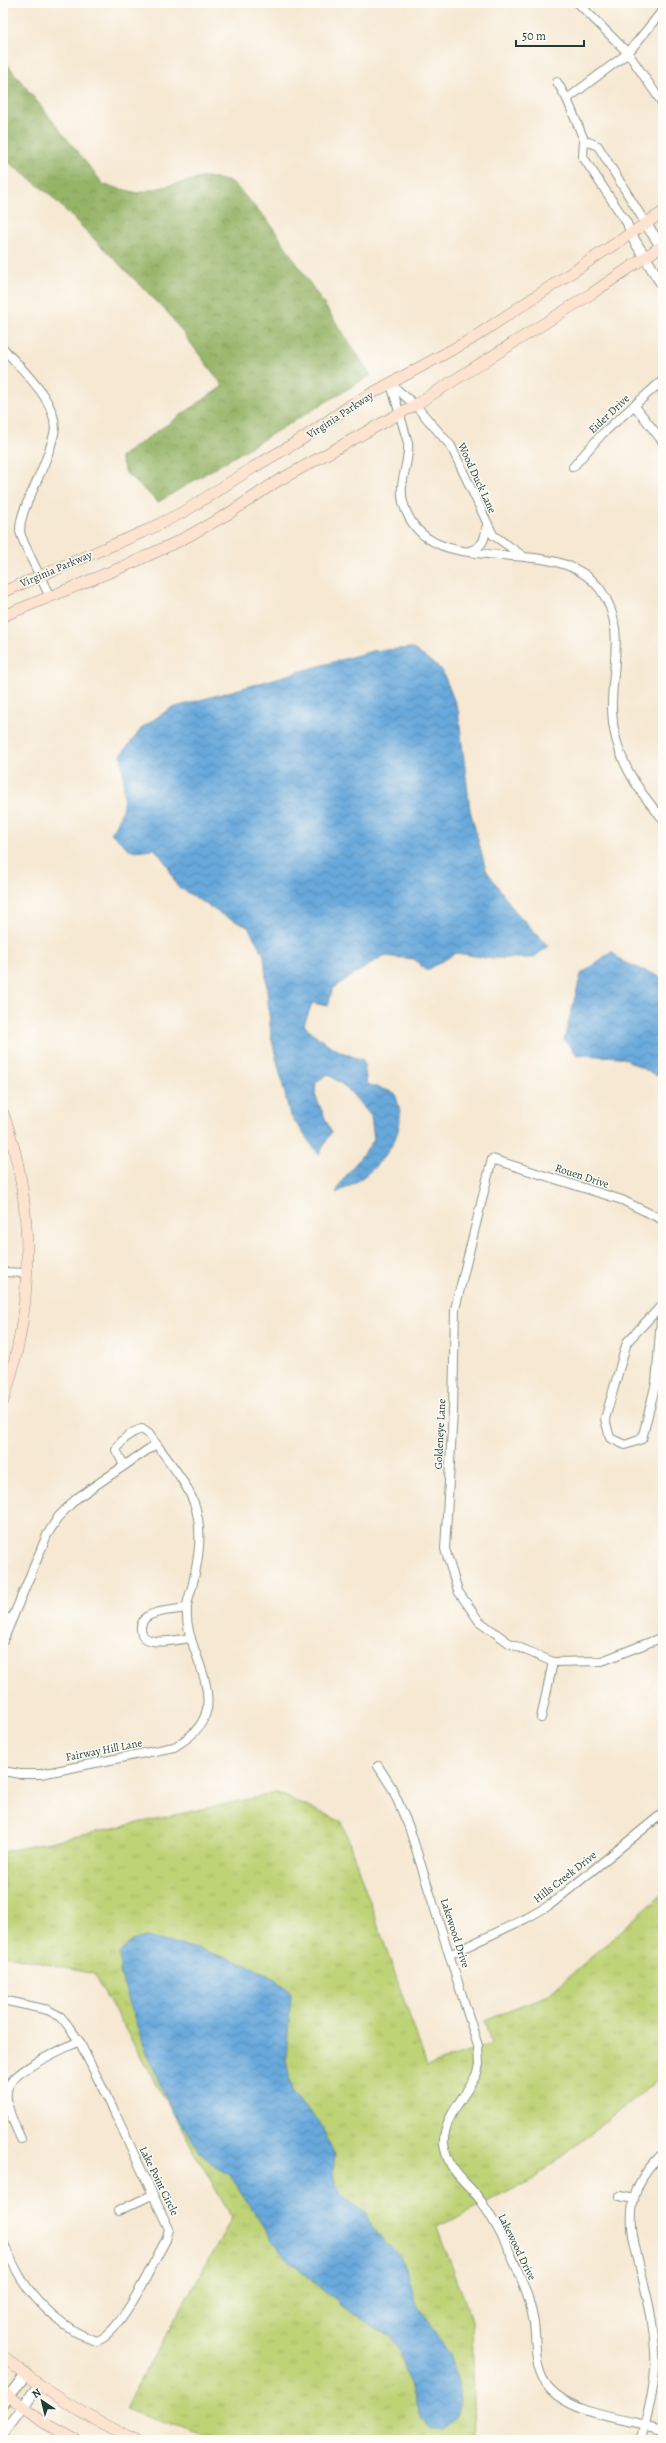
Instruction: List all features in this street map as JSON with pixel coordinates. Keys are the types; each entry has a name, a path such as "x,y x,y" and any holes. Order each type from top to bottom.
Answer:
{"main road":[{"name":"Virginia Parkway","path":"3,592 150,529 185,512 254,466 302,439 354,403 470,340 631,235 663,212"},
{"path":"3,616 132,564 181,540 228,514 276,482 415,405 662,247"},
{"path":"3,1112 16,1158 25,1210 26,1273 22,1326 13,1368 3,1401"},
{"path":"3,2356 39,2385 100,2424 136,2440"},
{"path":"5,2397 23,2407 43,2422 76,2440"}],"street":[{"path":"578,3 628,54 663,104"},
{"path":"567,99 628,54 663,10"},
{"path":"557,82 567,99 584,140 583,157 627,224 631,235 663,286"},
{"path":"584,140 598,146 646,224 662,247"},
{"path":"3,348 37,387 51,407 54,418 54,433 39,476 21,516 20,532 50,597"},
{"name":"Eider Drive","path":"573,468 602,434 663,380"},
{"name":"Wood Duck Lane","path":"391,384 415,405 451,446 487,525 498,540 523,556"},
{"name":"Wood Duck Lane","path":"391,384 409,452 402,487 406,511 419,531 427,539 450,549 464,552 523,556 573,566 600,589 608,604 616,634 612,710 615,736 630,777 643,797 663,819"},
{"path":"634,405 663,442"},
{"name":"Wood Duck Lane","path":"464,552 481,545 485,539 487,525"},
{"name":"Rouen Drive","path":"492,1159 622,1200 663,1220"},
{"name":"Goldeneye Lane","path":"492,1159 455,1309 453,1412 445,1549 458,1591 479,1621 509,1643 552,1662"},
{"path":"3,1272 26,1273"},
{"path":"662,1305 656,1383 642,1439 625,1445 610,1438 605,1419 627,1342 662,1305"},
{"path":"124,1465 116,1450 124,1439 133,1431 142,1429 149,1434 188,1491 196,1508 200,1526 200,1545 187,1608 191,1638 155,1642 146,1638 141,1630 143,1620 151,1614 187,1608"},
{"path":"4,1637 7,1618 47,1534 59,1516 77,1498 156,1444"},
{"path":"540,1718 552,1662 602,1661 663,1637"},
{"name":"Fairway Hill Lane","path":"3,1771 20,1774 42,1774 174,1747 187,1740 200,1725 206,1710 208,1696 191,1638"},
{"name":"Lakewood Drive","path":"378,1766 392,1788 409,1827 451,1954 474,2030 479,2054 479,2064 473,2082 446,2129 444,2144 450,2163 460,2179 475,2195 491,2217 521,2277 531,2308 537,2362 543,2381 564,2400 586,2410 663,2429"},
{"name":"Hills Creek Drive","path":"451,1954 527,1918 550,1905 663,1813"},
{"name":"Lake Point Circle","path":"3,2000 57,2014 79,2042 152,2195 168,2223 168,2235 122,2318 109,2336 102,2340 89,2338 77,2332 42,2304 21,2278 3,2242"},
{"path":"21,2139 6,2095 10,2081 23,2071 79,2042"},
{"path":"640,2440 645,2424 654,2380 655,2350 652,2318 633,2243 631,2227 634,2199 647,2171 663,2153"},
{"path":"118,2211 152,2195"},
{"path":"620,2196 634,2199"},
{"path":"5,2397 26,2374"},
{"path":"3,2433 39,2385"}],"green space":[{"path":"3,59 104,185 138,193 206,177 232,182 269,222 371,375 158,502 126,473 120,457 223,386 168,313 48,193 3,158"},
{"path":"277,1793 342,1822 427,2066 491,2044 485,2021 548,1995 663,1894 663,2076 532,2180 437,2227 472,2320 475,2440 217,2440 124,2409 232,2218 94,1974 3,1955 3,1852"}],"water":[{"path":"412,648 442,670 458,710 470,810 486,870 515,911 548,946 533,958 486,958 456,953 426,971 414,959 383,956 333,988 328,1006 312,1003 304,1025 317,1037 331,1046 346,1054 363,1060 367,1084 395,1093 400,1112 398,1130 394,1142 387,1153 358,1181 336,1193 342,1181 374,1140 371,1116 347,1088 328,1074 316,1082 315,1095 331,1132 319,1155 290,1115 271,1036 264,955 248,927 221,914 177,886 168,866 155,849 131,851 111,833 121,815 123,806 124,786 121,755 142,728 169,709 372,651"},
{"path":"612,951 621,961 663,978 663,1079 621,1057 577,1055 564,1040 581,974"},
{"path":"146,1937 224,1957 246,1965 281,1983 291,1994 286,2059 292,2092 324,2128 326,2138 335,2155 333,2173 336,2187 346,2199 367,2214 372,2227 398,2254 406,2268 409,2284 420,2310 450,2355 458,2382 460,2401 456,2418 445,2428 431,2428 420,2417 400,2352 391,2338 342,2306 279,2251 230,2175 215,2167 204,2156 171,2110 141,2038 120,1973 120,1954 131,1941"}]}
